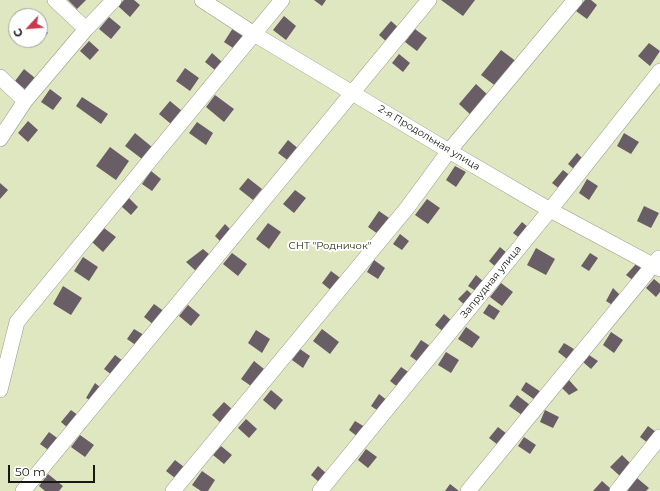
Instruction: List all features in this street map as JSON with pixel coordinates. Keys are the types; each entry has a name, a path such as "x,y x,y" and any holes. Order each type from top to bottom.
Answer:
{"lane":[{"path":"55,0 86,29"},
{"path":"0,139 25,101 86,29 114,0"},
{"name":"2-я Продольная улица","path":"202,0 254,34 550,210 658,264"},
{"path":"0,390 17,322 282,0"},
{"path":"23,491 429,0"},
{"path":"173,491 407,208 449,151 575,0"},
{"name":"Запрудная улица","path":"320,491 550,210 660,71"},
{"path":"0,77 25,101"},
{"path":"468,491 658,264"},
{"path":"617,491 660,437"}],"green space":[{"name":"СНТ \"Родничок\"","path":"0,0 660,0 660,491 0,491"}],"building":[{"path":"68,0 86,0 77,9"},
{"path":"124,0 134,0 140,5 130,17 118,6"},
{"path":"314,0 326,0 322,6"},
{"path":"441,0 475,0 463,16"},
{"path":"585,0 591,0 597,5 587,19 576,11"},
{"path":"284,16 296,26 286,40 273,30"},
{"path":"109,17 121,27 111,39 99,29"},
{"path":"391,21 400,29 388,43 379,35"},
{"path":"233,28 245,36 236,50 224,42"},
{"path":"415,29 427,38 417,51 405,42"},
{"path":"89,41 99,50 90,60 80,51"},
{"path":"649,43 660,51 650,66 638,56"},
{"path":"501,50 517,62 497,87 481,75"},
{"path":"212,53 222,62 215,70 205,62"},
{"path":"399,54 410,63 403,72 392,63"},
{"path":"185,68 199,78 190,91 176,81"},
{"path":"24,69 35,78 26,90 15,81"},
{"path":"476,84 489,96 472,116 459,104"},
{"path":"50,89 62,98 53,110 41,102"},
{"path":"215,95 234,109 224,122 206,107"},
{"path":"82,97 108,114 101,124 76,106"},
{"path":"170,101 182,111 171,124 159,114"},
{"path":"28,121 38,130 28,142 18,133"},
{"path":"197,122 213,133 206,145 189,133"},
{"path":"135,133 152,147 142,159 125,146"},
{"path":"624,133 639,142 631,154 617,146"},
{"path":"288,140 300,150 290,162 278,153"},
{"path":"110,147 129,161 116,180 96,166"},
{"path":"577,153 584,160 575,170 568,164"},
{"path":"455,166 466,172 456,187 446,180"},
{"path":"563,170 572,177 561,190 552,183"},
{"path":"151,171 161,179 152,191 142,184"},
{"path":"248,178 262,189 253,200 239,189"},
{"path":"587,179 598,186 589,200 579,193"},
{"path":"0,183 8,190 0,199"},
{"path":"295,190 306,198 294,213 283,204"},
{"path":"129,198 138,207 131,215 121,206"},
{"path":"427,199 440,208 428,224 415,215"},
{"path":"644,206 659,213 651,228 637,221"},
{"path":"379,211 389,218 378,234 368,227"},
{"path":"522,222 529,228 521,239 513,233"},
{"path":"268,223 281,232 269,249 256,239"},
{"path":"225,224 232,231 222,243 215,236"},
{"path":"104,228 116,237 103,252 92,242"},
{"path":"400,234 409,241 402,250 393,244"},
{"path":"500,247 508,254 497,268 489,261"},
{"path":"536,248 555,259 546,275 527,265"},
{"path":"203,249 210,255 196,271 186,262"},
{"path":"232,253 247,264 238,276 223,264"},
{"path":"590,253 598,258 589,271 581,266"},
{"path":"83,257 98,267 89,281 74,271"},
{"path":"374,260 385,268 378,279 367,272"},
{"path":"636,264 643,270 634,281 626,275"},
{"path":"331,271 343,280 333,292 322,283"},
{"path":"476,275 484,282 477,292 468,286"},
{"path":"654,279 660,284 660,292 656,297 646,288"},
{"path":"501,283 513,292 502,306 490,297"},
{"path":"63,286 82,298 71,315 53,304"},
{"path":"613,288 622,297 614,306 606,301"},
{"path":"467,290 476,298 467,307 458,299"},
{"path":"154,304 165,312 154,325 144,317"},
{"path":"489,304 500,311 494,320 483,313"},
{"path":"188,305 200,315 191,326 179,316"},
{"path":"444,314 453,322 445,333 435,325"},
{"path":"466,327 480,337 472,348 458,339"},
{"path":"134,329 144,335 137,346 127,339"},
{"path":"322,329 339,342 330,354 313,341"},
{"path":"256,330 270,339 262,353 248,343"},
{"path":"611,332 623,340 614,353 603,345"},
{"path":"421,340 433,348 421,364 410,356"},
{"path":"564,343 574,349 567,359 558,352"},
{"path":"300,349 310,356 303,368 292,360"},
{"path":"446,352 459,360 451,373 438,365"},
{"path":"115,355 123,361 112,375 104,369"},
{"path":"589,355 598,361 591,369 583,362"},
{"path":"254,361 264,369 251,386 241,379"},
{"path":"401,367 410,373 399,388 390,381"},
{"path":"569,380 578,390 569,395 561,387"},
{"path":"526,382 541,392 535,400 521,390"},
{"path":"95,383 101,388 92,401 86,398"},
{"path":"271,390 283,400 275,410 263,400"},
{"path":"379,394 388,401 380,412 371,406"},
{"path":"517,395 530,405 522,415 509,406"},
{"path":"224,402 233,410 222,424 212,415"},
{"path":"71,410 79,416 69,429 61,422"},
{"path":"545,410 559,417 553,428 540,422"},
{"path":"246,419 257,429 249,438 238,428"},
{"path":"355,421 365,427 358,437 349,430"},
{"path":"648,426 656,432 648,443 640,437"},
{"path":"498,427 507,434 498,445 489,438"},
{"path":"49,432 60,440 51,452 40,444"},
{"path":"80,435 94,445 85,457 71,447"},
{"path":"524,437 536,445 530,454 518,446"},
{"path":"221,446 232,455 224,464 213,455"},
{"path":"366,449 377,457 368,468 358,460"},
{"path":"622,455 631,464 620,476 610,467"},
{"path":"175,460 184,467 175,478 166,471"},
{"path":"318,466 327,474 320,483 311,475"},
{"path":"202,471 215,480 208,491 201,491 192,485"},
{"path":"48,474 63,486 59,491 45,491 39,486"},
{"path":"637,478 649,488 646,491 627,491"},
{"path":"602,481 611,489 609,491 593,491"},
{"path":"450,484 459,491 445,491"}]}
